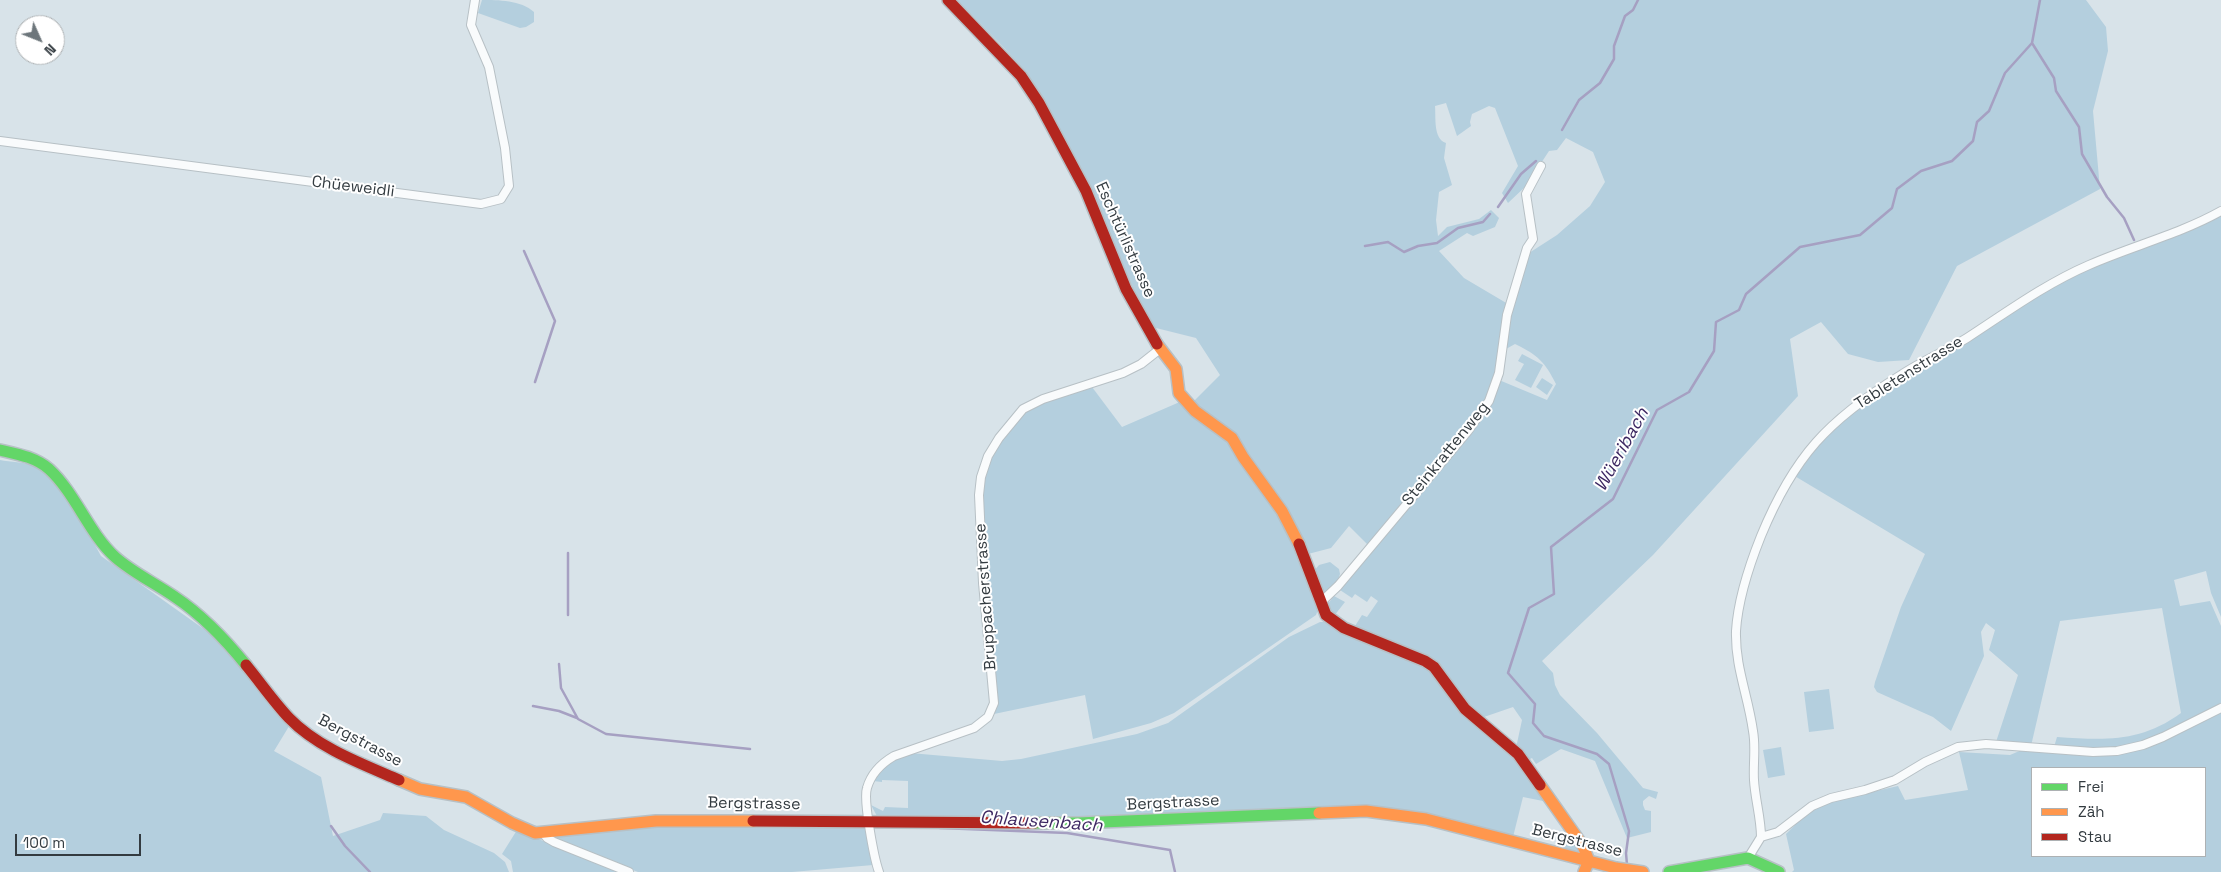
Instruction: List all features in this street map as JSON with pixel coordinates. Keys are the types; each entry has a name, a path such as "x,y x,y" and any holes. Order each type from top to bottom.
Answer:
{"street":[{"name":"Chüeweidli","path":"0,140 481,204 501,199 509,186 505,148 489,67 471,25 475,0"},
{"name":"Eschtürlistrasse","path":"948,0 1021,76 1039,102 1086,191 1126,289 1160,349 1176,369 1179,393 1195,411 1232,438 1246,462 1282,511 1302,549 1326,615 1337,625 1416,656 1434,667 1458,702 1518,754 1583,846 1589,861"},
{"name":"Steinkrattenweg","path":"1320,602 1338,586 1468,431 1489,402 1499,373 1507,316 1527,248 1533,239 1526,194 1541,166"},
{"name":"Tabletenstrasse","path":"1761,837 1754,782 1754,734 1746,693 1739,674 1736,628 1742,592 1755,551 1784,486 1798,463 1822,435 1846,412 1901,375 1965,339 2048,284 2089,264 2221,211"},
{"name":"Bruppacherstrasse","path":"879,872 866,793 871,778 885,762 908,750 974,728 988,717 993,708 994,698 983,583 979,495 981,477 988,456 999,438 1023,409 1043,399 1123,374 1141,364 1160,349"},
{"name":"Bergstrasse","path":"0,450 30,457 48,468 65,487 97,535 114,556 134,572 174,597 201,617 231,647 290,719 305,731 346,756 410,785 466,797 523,829 535,833 664,820 870,823 1078,823 1366,811 1420,818 1589,861 1643,872"},
{"path":"1748,858 1761,837 1778,832 1812,806 1831,798 1895,780 1925,762 1958,747 1986,744 2093,752 2117,751 2163,738 2221,708"},
{"path":"543,833 546,838 554,842 629,872"},
{"path":"1669,872 1748,858 1779,872"},
{"path":"1584,872 1589,861"}],"shaded area":[{"path":"482,0 495,0 523,5 534,12 534,22 520,28 478,13"},
{"path":"957,0 2086,0 2106,27 2108,51 2093,111 2100,189 1957,266 1909,360 1878,362 1848,354 1821,322 1790,339 1798,396 1653,555 1542,661 1553,673 1555,685 1560,695 1597,733 1643,788 1658,792 1656,799 1649,796 1643,801 1645,810 1651,811 1651,832 1627,838 1595,761 1561,749 1536,764 1532,758 1526,761 1516,748 1522,720 1513,707 1484,717 1477,715 1447,678 1355,626 1362,615 1367,617 1378,601 1371,596 1367,602 1355,594 1352,598 1340,590 1372,549 1349,526 1331,548 1308,554 1255,470 1191,404 1220,375 1196,338 1152,327 1092,195 1038,91 1013,57","holes":["1446,103 1457,136 1471,126 1472,114 1489,106 1495,108 1518,166 1502,193 1508,203 1526,186 1549,151 1557,150 1566,138 1593,152 1605,182 1590,206 1557,235 1529,253 1513,307 1464,278 1439,251 1467,233 1473,236 1495,227 1499,218 1491,210 1479,219 1447,227 1438,236 1436,220 1439,192 1452,185 1444,158 1446,143 1439,137 1435,121 1435,106","1515,344 1540,360 1552,376 1556,384 1547,400 1499,380 1506,349"]},
{"path":"2221,213 2221,617 2211,593 2206,571 2174,580 2180,606 2210,601 2221,626 2221,706 2171,731 2131,746 2101,750 2054,747 2057,737 2106,739 2136,735 2166,723 2181,713 2162,608 2060,621 2031,746 1996,742 2018,675 1989,650 1995,630 1986,623 1981,632 1984,656 1951,731 1933,717 1877,692 1874,687 1875,682 1901,607 1925,554 1793,475 1834,425 1892,384 2050,287 2079,272"},
{"path":"1522,354 1543,365 1531,388 1515,380 1524,364 1518,361"},
{"path":"1542,378 1553,385 1547,395 1536,387"},
{"path":"1092,387 1122,427 1182,401 1227,438 1281,514 1319,607 1316,615 1174,713 1151,723 1093,739 1085,695 994,714 996,708 986,599 982,504 982,490 987,467 996,449 1014,423 1028,410 1041,402"},
{"path":"0,460 34,466 43,472 72,507 101,556 208,632 291,723 274,751 321,777 333,836 380,820 383,813 426,816 444,830 494,853 505,862 509,872 0,872"},
{"path":"1330,562 1339,569 1340,574 1337,583 1323,594 1313,572 1319,565"},
{"path":"1334,596 1345,602 1334,616 1326,606"},
{"path":"1320,622 1324,622 1428,667 1508,746 1548,802 1523,797 1513,837 1392,809 1346,806 1102,819 878,818 871,805 883,811 885,807 908,808 908,781 873,781 876,775 892,761 910,753 1002,761 1021,759 1137,734 1168,723 1289,637"},
{"path":"1829,689 1834,729 1809,732 1804,692"},
{"path":"2221,711 2221,872 1792,872 1794,870 1786,834 1811,809 1832,801 1898,786 1905,800 1968,790 1959,752 2010,755 2024,749 2125,752"},
{"path":"1781,747 1785,775 1768,778 1763,750"},
{"path":"648,825 865,826 873,865 792,872 638,872 558,840 557,836"},
{"path":"517,830 617,872 513,872 511,861 502,854"},
{"path":"1567,835 1578,849 1576,852 1564,850"}],"waterway":[{"path":"1562,130 1579,100 1600,83 1614,59 1614,46 1625,16 1633,10 1638,0"},
{"name":"Wüeribach","path":"1627,865 1626,853 1629,831 1609,764 1597,754 1544,736 1533,723 1535,704 1508,673 1529,608 1554,594 1551,547 1613,499 1657,410 1689,392 1714,351 1716,322 1739,310 1746,294 1800,247 1860,235 1892,208 1897,189 1921,171 1952,161 1973,141 1977,122 1989,111 2005,73 2032,43 2040,0"},
{"name":"Wüeribach","path":"2032,43 2054,78 2056,91 2079,127 2082,154 2107,197 2124,218 2134,240"},
{"path":"1498,207 1521,174 1536,161"},
{"path":"1365,246 1388,242 1404,252 1418,246 1437,243 1458,228 1483,222 1490,214"},
{"path":"524,251 555,321 535,382"},
{"path":"568,553 568,615"},
{"path":"559,664 561,688 578,719 606,734 750,749"},
{"path":"533,706 559,711 577,718"},
{"path":"331,826 345,846 370,872"},
{"name":"Chlausenbach","path":"940,828 1067,833 1170,850 1175,872"}],"traffic: fast":[{"path":"0,450 32,459 49,469 67,490 97,536 115,557 195,612 246,665"},
{"path":"1034,823 1078,823 1319,813"},
{"path":"1669,872 1748,858 1779,872"}],"traffic: slow":[{"path":"1157,344 1176,369 1179,393 1195,411 1232,438 1243,457 1282,511 1299,544"},
{"path":"399,780 420,789 466,797 512,823 535,833 656,821 753,821"},
{"path":"1540,785 1583,846 1589,861 1584,872"},
{"path":"1319,813 1366,811 1426,819 1616,868 1643,872"}],"traffic: jam":[{"path":"948,0 1021,76 1039,103 1086,191 1126,289 1157,344"},
{"path":"1299,544 1326,615 1344,628 1425,661 1434,667 1465,709 1518,754 1540,785"},
{"path":"246,665 283,712 301,729 327,747 399,780"},
{"path":"753,821 1034,823"}]}
